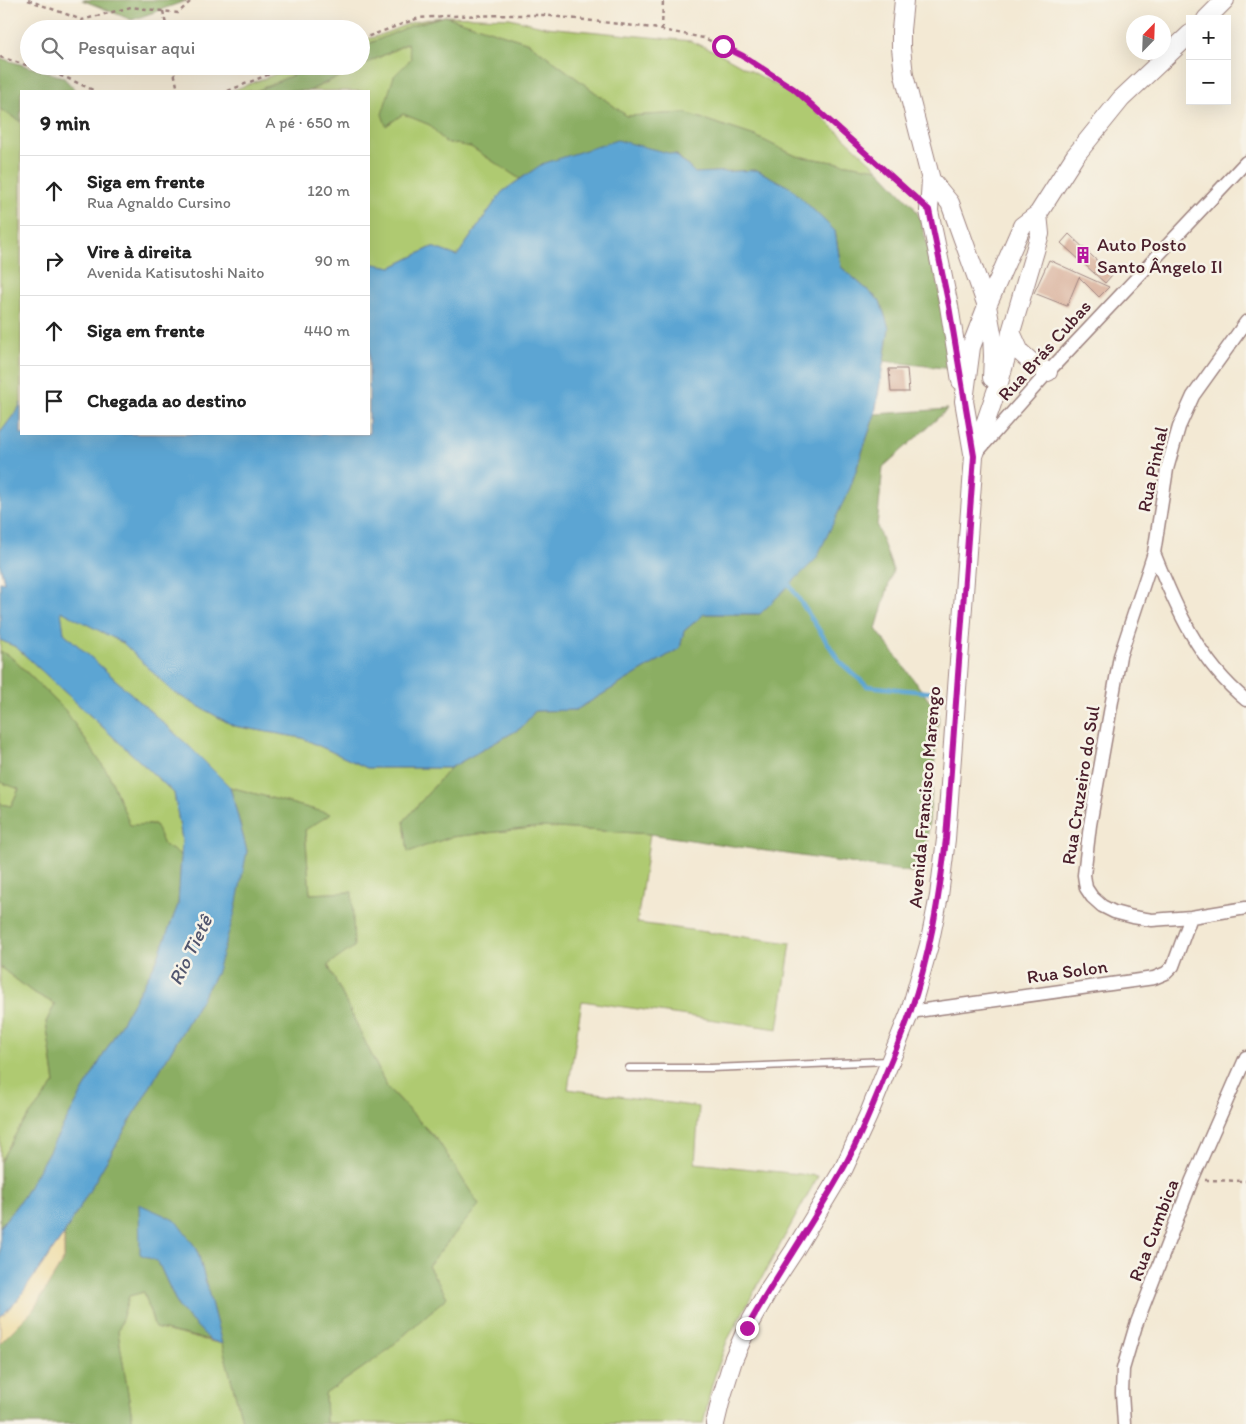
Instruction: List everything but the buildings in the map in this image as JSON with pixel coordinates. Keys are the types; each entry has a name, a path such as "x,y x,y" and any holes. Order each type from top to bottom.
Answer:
{"main road":[{"path":"1210,15 1226,0"},
{"path":"905,1 900,48 904,75 931,180 929,210 949,306 964,401"},
{"name":"Avenida Francisco Marengo","path":"715,1424 733,1360 747,1328 844,1168 868,1116 910,1012 929,945 939,896 946,839 974,456 964,401 972,348 987,306 1022,226 1038,214 1075,156 1121,100 1186,38"},
{"path":"931,180 950,203 987,306 992,333 993,356 990,409"},
{"name":"Avenida Francisco Marengo","path":"974,456 1007,354 1011,332 1040,234 1038,214"},
{"path":"972,263 1005,268"},
{"path":"1011,332 1020,352 1048,372"}],"street":[{"name":"Rua Brás Cubas","path":"974,456 1048,372 1246,162"},
{"name":"Rua Pinhal","path":"1154,553 1167,469 1179,427 1193,396 1246,322"},
{"path":"1154,553 1173,600 1202,653 1219,674 1246,700"},
{"name":"Rua Cruzeiro do Sul","path":"1154,553 1120,656 1090,825 1084,875 1086,888 1102,906 1114,912 1152,920 1191,917 1246,908"},
{"name":"Rua Solon","path":"910,1012 1154,978 1166,973 1173,966 1191,917"},
{"name":"Rua Cumbica","path":"1124,1424 1123,1369 1136,1325 1192,1180 1246,1057"}],"lane":[{"path":"629,1068 711,1068 891,1061"}],"path":[{"path":"28,0 82,20 131,7 178,13 192,0"},
{"path":"662,30 663,0"},
{"path":"163,11 165,20"},
{"path":"370,36 412,20 445,16 542,15 662,30 704,38 743,56 794,89 929,210"},
{"path":"0,57 20,63"},
{"path":"58,75 93,90"},
{"path":"175,75 178,90"},
{"path":"230,90 267,75"},
{"path":"1192,1180 1246,1181"}],"green space":[{"path":"82,0 188,0 132,20"},
{"path":"445,16 510,18 546,27 691,41 717,52 805,101 878,169 796,156 755,136 685,113 627,116 529,43"},
{"path":"445,16 413,25 370,43 370,38 413,22"},
{"path":"445,16 529,43 627,116 685,113 755,136 796,156 878,169 913,206 919,216 936,273 952,369 884,361 889,328 880,301 841,267 835,231 791,189 757,170 695,173 676,154 543,164 520,179 471,147 445,142 430,125 403,114 386,126 382,114 394,76 411,59 408,43 370,62 370,43 413,25"},
{"path":"409,43 411,59 394,76 386,125 403,114 430,125 445,142 471,147 520,179 502,192 457,256 432,247 392,267 370,263 370,90 311,90 342,75 370,75 370,62"},
{"path":"0,58 20,64 20,75 56,75 63,77 75,90 20,90 20,121 0,109"},
{"path":"273,75 293,75 258,90 234,90"},
{"path":"293,75 342,75 311,90 258,90"},
{"path":"0,109 20,121 20,405 0,433"},
{"path":"948,409 883,467 877,526 893,570 876,629 939,714 924,874 650,834 541,827 451,837 408,852 404,821 450,768 521,728 535,711 576,710 680,648 684,631 704,614 760,614 850,488 875,414"},
{"path":"60,610 123,643 173,692 234,726 302,738 367,768 450,768 404,821 408,852 451,837 541,827 650,834 637,923 791,943 778,1029 582,1001 568,1089 699,1107 695,1163 818,1176 727,1341 712,1384 703,1424 326,1423 325,1394 384,1353 447,1297 428,1266 439,1142 387,1087 328,965 352,892 310,894 305,829 330,814 230,787 191,748 64,633"},
{"path":"0,640 16,647 174,793 182,840 181,855 164,845 154,824 130,826 109,775 65,710 11,657 0,651"},
{"path":"0,651 11,657 65,710 109,775 130,825 155,824 164,845 181,855 178,905 156,962 23,1197 0,1227 0,1162 18,1130 55,1083 46,1022 55,1004 31,991 0,967 0,804 11,806 19,789 0,782"},
{"path":"0,782 19,788 11,806 0,804"},
{"path":"230,787 331,814 305,830 310,894 352,892 354,947 328,965 387,1087 439,1142 479,1205 428,1266 447,1297 384,1353 325,1394 326,1423 338,1424 243,1424 197,1249 158,1262 179,1308 210,1340 155,1328 144,1292 129,1296 118,1332 133,1424 0,1424 0,1343 33,1310 64,1259 64,1234 216,974 247,851"},
{"path":"0,967 31,991 55,1004 46,1022 55,1083 18,1130 0,1162"},
{"path":"144,1292 155,1328 222,1344 243,1424 133,1424 118,1332 129,1296"}],"sand":[{"path":"64,1234 64,1259 33,1310 0,1343 0,1317 16,1302"}],"water":[{"name":"Rio Tietê","path":"617,140 676,155 695,173 757,170 791,188 835,231 841,267 880,301 889,328 875,414 850,488 816,559 760,614 704,614 684,631 680,648 576,710 535,711 521,728 450,768 367,768 302,738 234,726 173,692 123,643 61,611 64,633 191,748 230,787 247,851 235,912 216,974 64,1234 16,1302 0,1317 0,1227 23,1197 156,962 178,905 182,840 174,793 16,647 0,640 0,582 4,582 0,565 0,433 20,405 20,435 370,435 370,263 392,267 432,247 457,256 502,192 542,164"},
{"path":"139,1204 175,1220 197,1249 222,1344 210,1340 179,1308 158,1262 140,1254"}],"waterway":[{"path":"787,581 840,662 867,686 935,693"}],"place":[{"name":"Auto Posto Santo Ângelo II","path":"1083,255"}],"route":[{"path":"723,46 743,56 794,89 929,210 949,306 974,456 946,839 939,896 929,945 910,1012 868,1116 844,1168 747,1328"}]}
